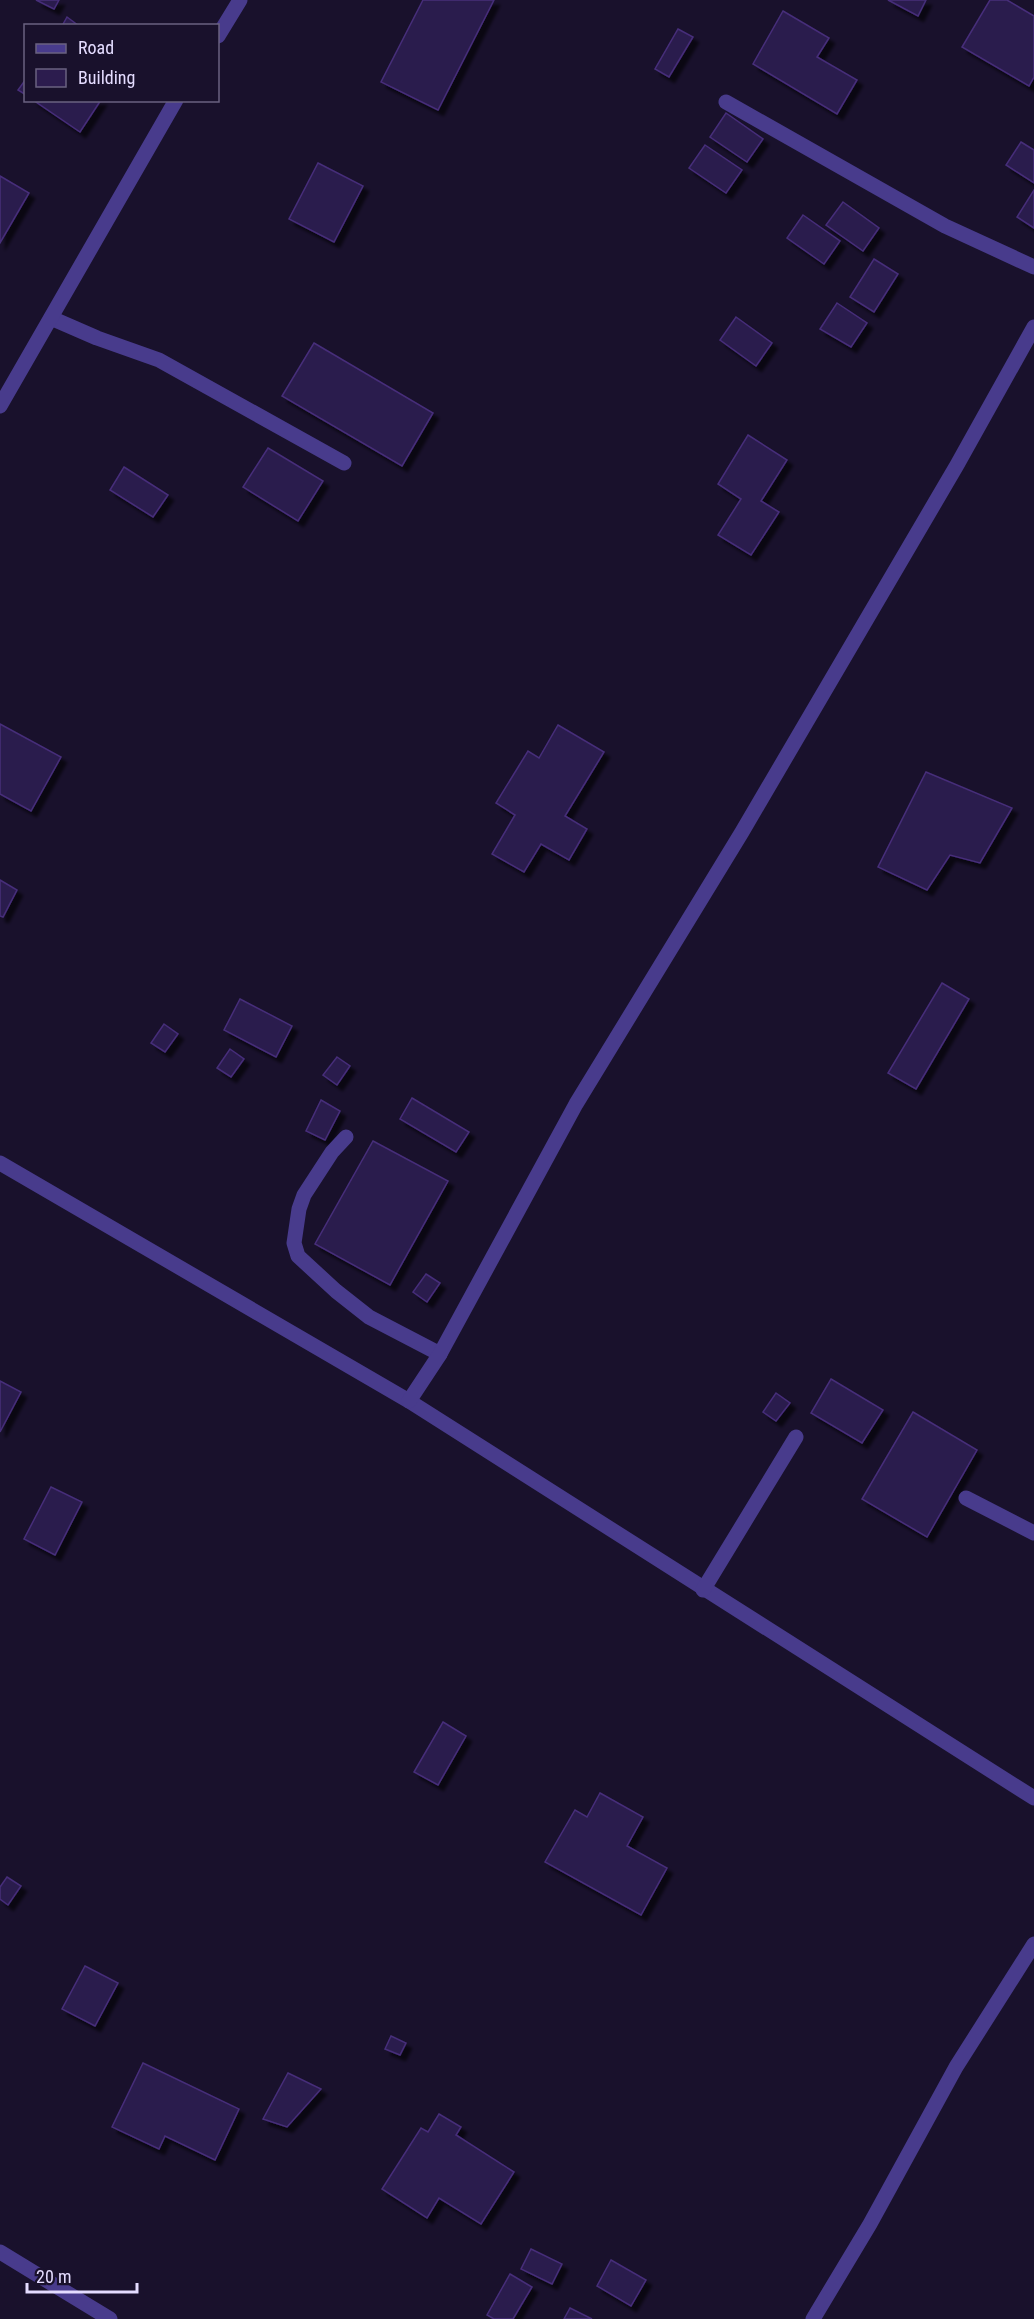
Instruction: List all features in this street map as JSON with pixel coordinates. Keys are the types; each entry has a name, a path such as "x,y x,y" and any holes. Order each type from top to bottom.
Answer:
{"street":[{"path":"219,34 240,0"},
{"path":"0,406 175,102"},
{"path":"726,102 945,226 1034,267"},
{"path":"51,318 97,338 159,360 344,463"},
{"path":"409,1401 440,1354 576,1104 742,832 945,485 1034,327"},
{"path":"346,1137 332,1152 304,1195 299,1209 294,1247 304,1263 369,1317 440,1354"},
{"path":"0,1163 409,1401 703,1590 1034,1798"},
{"path":"703,1590 796,1437"},
{"path":"966,1498 1034,1533"},
{"path":"813,2319 870,2224 956,2067 1034,1944"},
{"path":"0,2252 110,2319"}],"building":[{"path":"36,0 59,0 54,9"},
{"path":"423,0 494,0 438,110 381,82"},
{"path":"888,0 926,0 918,16"},
{"path":"990,0 1007,0 1034,16 1034,77 1029,86 962,47"},
{"path":"783,11 829,38 817,57 857,80 837,114 753,64"},
{"path":"67,17 76,24 63,24"},
{"path":"678,29 693,37 669,77 655,69"},
{"path":"24,82 24,94 18,90"},
{"path":"36,102 100,102 80,132"},
{"path":"726,113 763,139 747,162 710,137"},
{"path":"1021,142 1034,150 1034,183 1006,165"},
{"path":"705,145 742,170 726,193 689,168"},
{"path":"318,163 363,186 334,242 289,219"},
{"path":"0,176 29,193 0,243"},
{"path":"1034,190 1034,228 1017,217"},
{"path":"843,202 879,228 863,251 826,225"},
{"path":"803,215 840,241 824,264 787,238"},
{"path":"874,259 898,274 874,312 850,297"},
{"path":"837,303 867,323 851,347 820,329"},
{"path":"736,317 772,343 756,366 720,340"},
{"path":"314,343 433,413 402,466 282,396"},
{"path":"748,435 787,460 761,501 779,512 751,555 718,535 741,499 718,484"},
{"path":"268,448 323,481 298,521 243,487"},
{"path":"124,467 168,495 153,517 110,490"},
{"path":"0,724 61,757 31,811 0,794"},
{"path":"558,725 604,752 565,816 587,829 569,860 541,844 524,872 492,854 515,815 496,803 528,751 539,758"},
{"path":"926,772 1012,808 980,863 950,855 927,890 878,867"},
{"path":"0,880 17,890 3,917 0,916"},
{"path":"942,983 969,999 916,1089 888,1073"},
{"path":"240,999 292,1026 276,1057 224,1030"},
{"path":"164,1024 178,1034 165,1052 151,1043"},
{"path":"230,1049 244,1059 231,1077 217,1068"},
{"path":"337,1057 350,1066 337,1085 323,1075"},
{"path":"412,1098 469,1132 456,1152 400,1119"},
{"path":"321,1100 340,1111 325,1140 306,1131"},
{"path":"373,1141 448,1181 390,1285 315,1244"},
{"path":"426,1274 440,1283 427,1302 413,1292"},
{"path":"831,1379 883,1410 862,1443 811,1413"},
{"path":"0,1381 21,1392 0,1432"},
{"path":"776,1393 790,1403 776,1421 763,1412"},
{"path":"913,1412 977,1450 927,1537 862,1499"},
{"path":"51,1487 82,1502 55,1555 24,1539"},
{"path":"443,1722 466,1736 438,1785 414,1772"},
{"path":"600,1793 643,1817 627,1846 667,1868 641,1915 545,1862 575,1810 587,1817"},
{"path":"7,1877 21,1886 8,1905 0,1899 0,1887"},
{"path":"85,1966 118,1983 95,2026 62,2009"},
{"path":"391,2036 406,2043 400,2055 385,2049"},
{"path":"143,2063 239,2109 215,2160 165,2136 159,2149 112,2127"},
{"path":"288,2073 321,2089 287,2127 263,2119"},
{"path":"439,2114 461,2127 456,2135 514,2172 481,2224 439,2198 427,2218 382,2189 421,2128 428,2132"},
{"path":"531,2249 562,2264 552,2284 521,2269"},
{"path":"611,2260 646,2280 631,2306 597,2286"},
{"path":"510,2274 532,2287 513,2319 494,2319 487,2315"},
{"path":"570,2308 592,2319 564,2319"}]}
